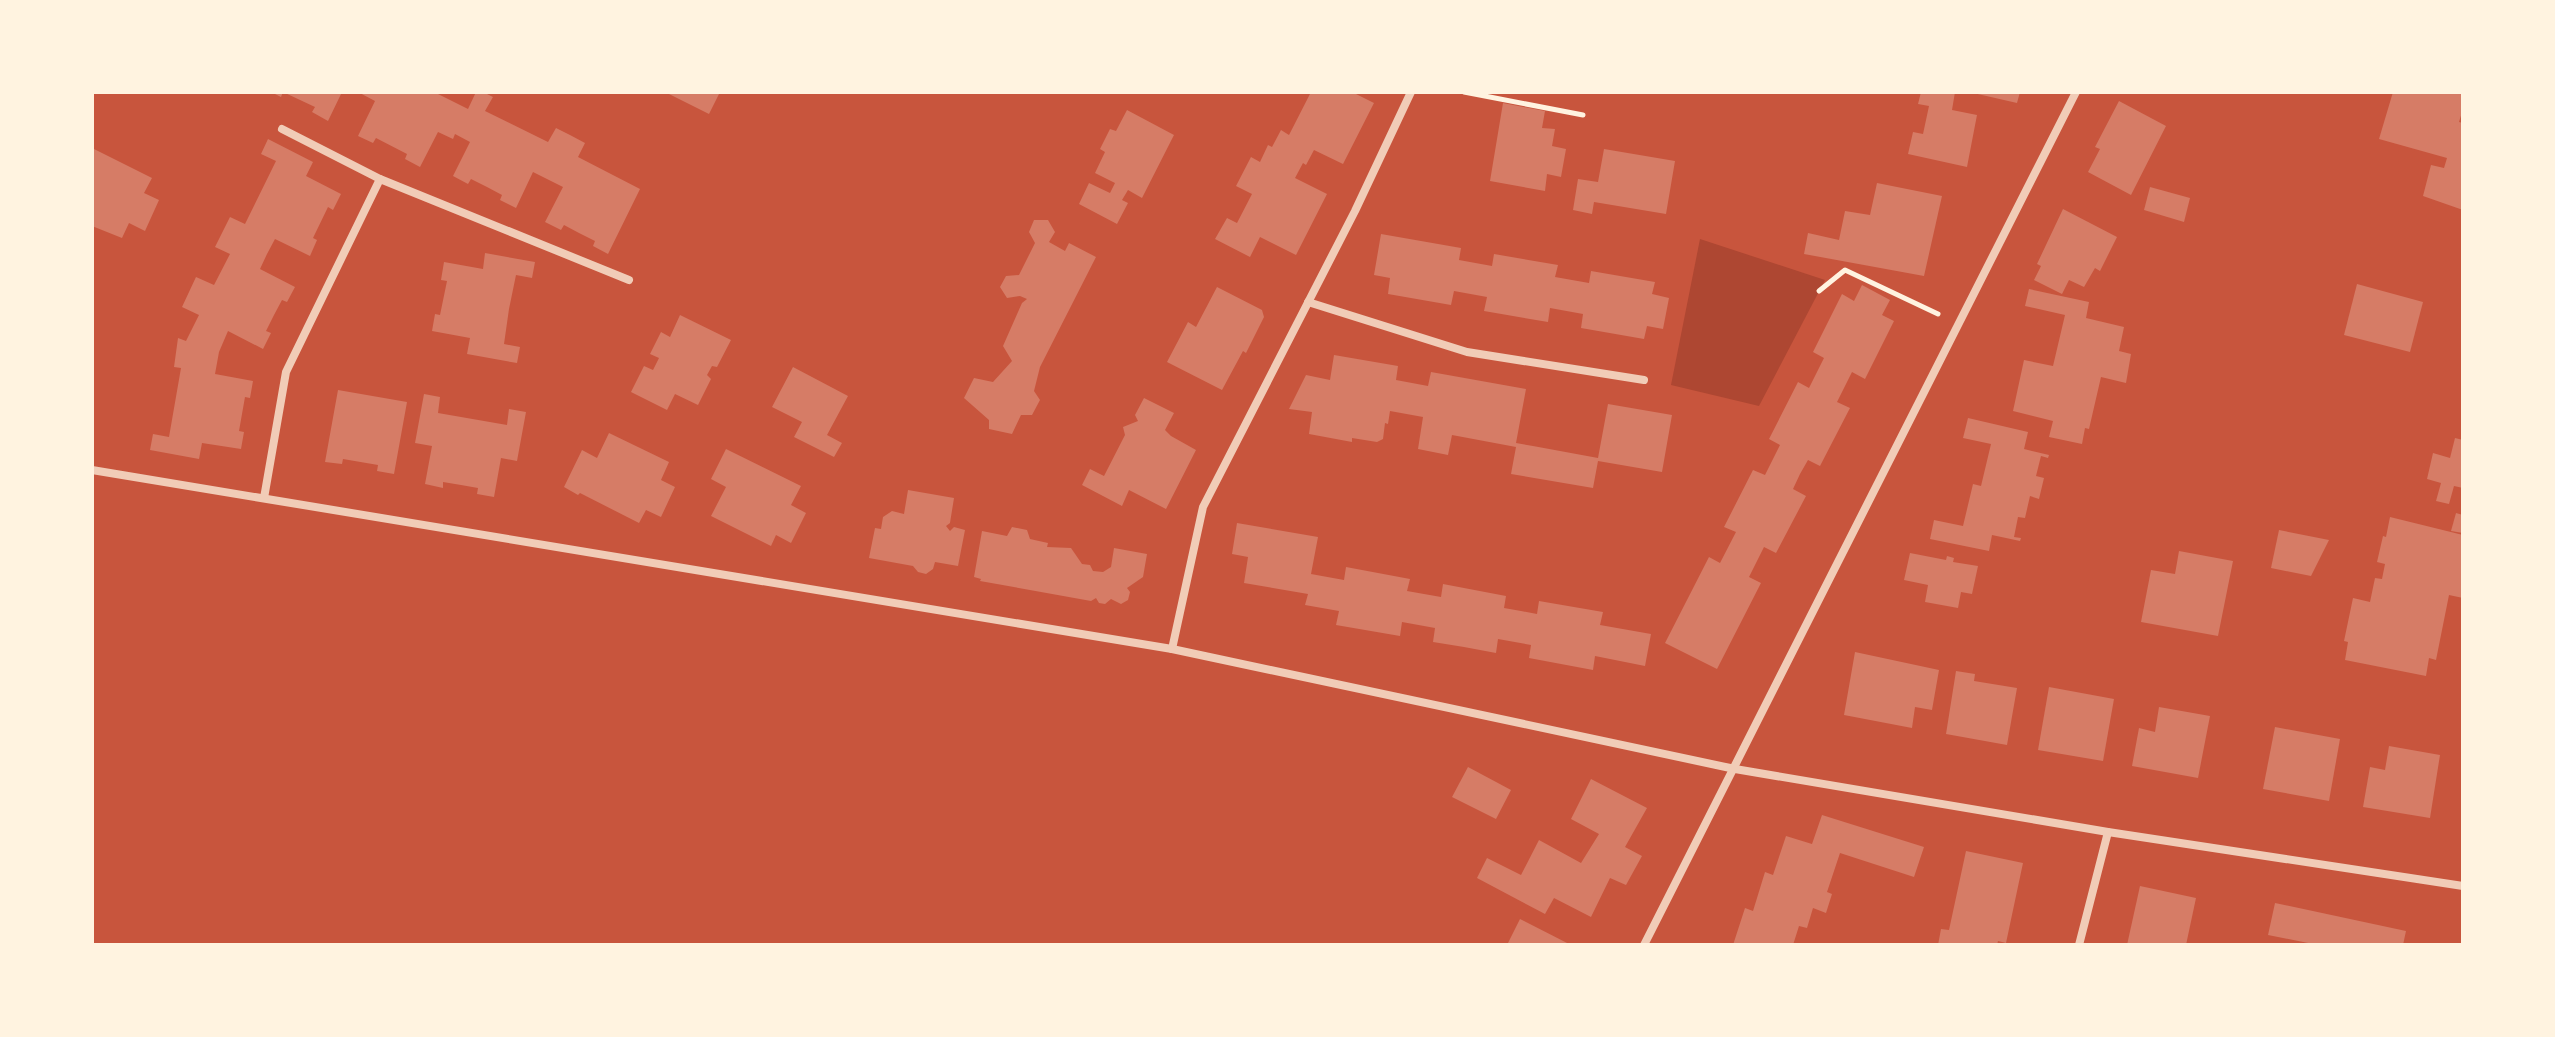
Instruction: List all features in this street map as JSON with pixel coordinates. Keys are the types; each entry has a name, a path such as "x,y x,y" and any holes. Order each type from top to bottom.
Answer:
{"street":[{"path":"1172,649 1203,507 1411,92"},
{"path":"1644,945 2076,92"},
{"path":"282,129 380,179 629,280"},
{"path":"264,498 286,372 380,179"},
{"path":"1308,302 1467,352 1644,380"},
{"path":"92,470 1172,649 1735,769 2108,832 2463,886"},
{"path":"2079,945 2108,832"}],"path":[{"path":"1464,92 1583,115"},
{"path":"1819,291 1845,270 1959,324"}],"shaded area":[{"path":"1700,239 1825,280 1759,406 1671,385"}],"building":[{"path":"283,92 342,92 328,121 312,112 315,107"},
{"path":"358,92 434,92 468,109 476,92 483,92 493,97 485,111 548,142 556,128 570,135 585,143 578,157 640,189 608,254 593,246 595,241 564,225 561,230 545,222 563,187 533,172 516,208 500,200 502,195 487,187 471,179 468,184 453,176 470,142 455,134 453,139 438,132 420,167 405,159 407,154 376,138 373,143 358,136 375,101"},
{"path":"665,92 720,92 709,114"},
{"path":"1311,92 1352,92 1374,103 1343,164 1314,150 1295,178 1327,194 1296,255 1260,237 1250,257 1215,239 1227,218 1237,223 1252,194 1236,186 1251,157 1260,162 1268,145 1272,147 1281,130 1289,135"},
{"path":"1921,92 1955,92 1952,110 1977,115 1967,167 1908,154 1913,132 1923,134 1929,106 1918,104"},
{"path":"1969,92 2020,92 2017,103"},
{"path":"2393,92 2463,92 2459,122 2463,123 2463,210 2423,196 2431,165 2444,168 2447,158 2379,139"},
{"path":"2119,101 2166,126 2131,195 2088,172 2100,149 2095,147"},
{"path":"1503,103 1545,111 1542,128 1555,129 1552,146 1566,149 1561,177 1547,174 1545,191 1490,181"},
{"path":"1127,110 1174,135 1142,198 1128,190 1122,200 1128,203 1117,224 1079,204 1089,183 1110,193 1115,183 1095,173 1105,152 1100,149 1110,129 1116,131"},
{"path":"268,139 313,162 306,176 341,194 333,210 328,207 313,238 317,240 310,256 275,239 267,254 260,269 295,287 287,302 282,300 274,315 266,331 271,333 263,349 228,331 219,352 215,374 253,381 250,398 245,397 239,431 244,432 241,449 202,443 199,459 150,450 153,434 169,437 181,368 174,367 178,338 186,341 199,315 182,307 196,277 214,285 230,254 215,247 230,217 245,224 276,161 261,154"},
{"path":"92,148 152,178 144,193 159,200 145,231 129,223 122,238 92,226"},
{"path":"1604,149 1675,161 1666,214 1594,202 1592,214 1573,210 1578,179 1598,182"},
{"path":"1877,183 1942,196 1924,276 1804,254 1808,233 1839,240 1845,211 1870,215"},
{"path":"2150,187 2190,198 2184,222 2144,210"},
{"path":"2063,209 2117,237 2100,271 2095,268 2084,287 2069,280 2062,294 2034,280 2041,266 2037,264"},
{"path":"1034,220 1048,220 1055,232 1049,242 1065,251 1069,243 1096,257 1040,367 1034,391 1040,400 1032,415 1021,415 1012,434 989,429 989,420 964,398 974,378 993,382 1012,361 1003,346 1022,303 1027,299 1020,296 1007,298 1000,287 1006,276 1019,275 1035,243 1029,232"},
{"path":"1381,234 1461,248 1459,260 1492,266 1494,254 1558,265 1555,277 1589,283 1591,271 1655,282 1652,294 1669,298 1663,329 1647,326 1644,339 1581,328 1583,314 1550,308 1548,322 1484,311 1487,297 1454,291 1451,305 1388,294 1390,278 1374,275"},
{"path":"485,253 535,262 532,278 516,275 509,309 504,344 520,347 517,363 467,354 470,338 432,331 435,314 440,315 447,281 441,280 444,262 483,269"},
{"path":"2357,284 2423,302 2410,352 2344,335"},
{"path":"1862,285 1890,300 1882,315 1894,321 1865,379 1852,372 1837,402 1850,408 1820,466 1808,460 1800,474 1793,489 1806,496 1776,553 1764,547 1749,577 1761,583 1717,669 1665,643 1709,557 1720,563 1736,532 1724,527 1753,470 1765,475 1780,445 1769,439 1798,382 1809,388 1824,358 1813,352 1842,294 1854,301"},
{"path":"1217,287 1262,310 1264,317 1222,390 1167,362 1188,322 1196,327"},
{"path":"2029,289 2089,302 2086,318 2124,327 2119,351 2131,354 2126,383 2101,377 2089,429 2085,428 2082,444 2049,437 2053,421 2013,411 2024,360 2053,366 2065,315 2025,306"},
{"path":"680,315 731,340 717,367 712,366 707,375 711,379 698,405 675,394 667,410 631,392 644,366 653,370 659,358 650,354 661,332 670,337"},
{"path":"1334,355 1398,366 1396,380 1428,386 1431,372 1526,389 1516,443 1598,458 1608,404 1672,415 1662,472 1598,461 1593,488 1511,474 1516,447 1452,435 1448,455 1418,449 1423,417 1390,411 1383,439 1377,442 1352,438 1352,442 1309,434 1312,412 1289,409 1306,375 1330,380"},
{"path":"793,367 848,396 827,435 842,443 834,457 794,437 802,422 772,407"},
{"path":"338,390 407,402 394,474 377,471 378,465 343,459 342,464 325,462"},
{"path":"424,394 440,397 438,413 507,425 509,409 526,412 517,461 501,458 494,497 477,494 478,488 443,482 443,488 425,484 432,446 415,443"},
{"path":"1144,398 1174,413 1165,430 1196,450 1166,509 1129,490 1122,506 1082,485 1090,469 1104,476 1125,435 1123,427 1138,421 1135,415"},
{"path":"1968,418 2028,432 2024,449 2049,455 2048,458 2041,456 2036,476 2044,478 2039,499 2030,496 2025,518 2018,517 2014,537 2021,538 2020,541 1992,535 1989,551 1930,539 1934,520 1963,526 1973,484 1981,486 1991,444 1963,438"},
{"path":"609,433 669,462 661,480 675,487 661,517 646,510 639,523 564,487 582,450 597,458"},
{"path":"2455,438 2463,440 2463,488 2454,486 2449,504 2436,501 2441,483 2427,479 2433,453 2450,458"},
{"path":"726,449 801,486 791,505 806,513 791,543 776,535 771,546 711,516 726,487 711,479"},
{"path":"908,490 954,498 950,523 946,526 950,531 954,527 965,530 958,566 935,562 933,569 926,574 918,572 913,566 869,558 875,528 881,529 883,517 892,511 904,514"},
{"path":"2456,513 2463,515 2463,533 2451,531"},
{"path":"2390,517 2463,535 2463,598 2449,595 2436,660 2429,658 2426,676 2345,660 2348,642 2344,641 2353,598 2370,602 2375,578 2382,579 2385,564 2377,562"},
{"path":"1237,523 1318,537 1311,574 1344,580 1346,567 1410,579 1407,591 1441,597 1443,584 1506,596 1504,608 1537,614 1539,601 1603,612 1600,625 1651,634 1645,666 1595,656 1593,670 1529,658 1531,645 1498,639 1496,653 1433,642 1435,628 1402,622 1400,636 1336,625 1339,611 1305,605 1308,594 1244,583 1248,557 1232,554"},
{"path":"1012,527 1027,530 1030,539 1048,543 1047,547 1071,548 1082,564 1090,565 1093,571 1103,572 1111,567 1114,548 1147,554 1143,577 1127,588 1130,592 1128,600 1121,604 1111,599 1105,604 1099,603 1096,598 1091,601 980,581 974,577 982,531 1007,536"},
{"path":"2279,530 2329,540 2311,576 2271,568"},
{"path":"2179,551 2233,561 2218,636 2141,622 2151,570 2175,574"},
{"path":"1910,553 1946,560 1947,556 1954,558 1953,562 1978,566 1972,594 1961,592 1958,608 1925,602 1928,585 1904,580"},
{"path":"1855,652 1939,670 1932,710 1915,707 1912,728 1844,715"},
{"path":"1956,671 1975,674 1974,681 2017,688 2007,745 1946,734"},
{"path":"2049,687 2114,699 2103,761 2038,750"},
{"path":"2159,707 2210,716 2198,778 2132,766 2139,728 2155,732"},
{"path":"2275,727 2340,739 2329,801 2263,789"},
{"path":"2389,746 2440,755 2430,818 2363,807 2370,767 2385,770"},
{"path":"1468,767 1511,790 1496,819 1452,797"},
{"path":"1591,779 1647,808 1625,847 1642,856 1626,885 1610,878 1591,917 1554,898 1545,914 1477,878 1487,858 1521,875 1539,840 1581,863 1599,834 1571,819"},
{"path":"1822,815 1924,847 1914,877 1840,853 1827,892 1832,894 1826,913 1813,908 1807,928 1799,926 1793,945 1733,945 1745,908 1753,911 1765,872 1773,875 1786,836 1812,844"},
{"path":"1966,851 2023,863 2006,943 1938,945 1941,929 1949,930"},
{"path":"2140,886 2196,898 2186,945 2127,945"},
{"path":"2275,903 2406,931 2403,945 2318,945 2268,935"},
{"path":"1520,919 1571,945 1507,945"}]}
